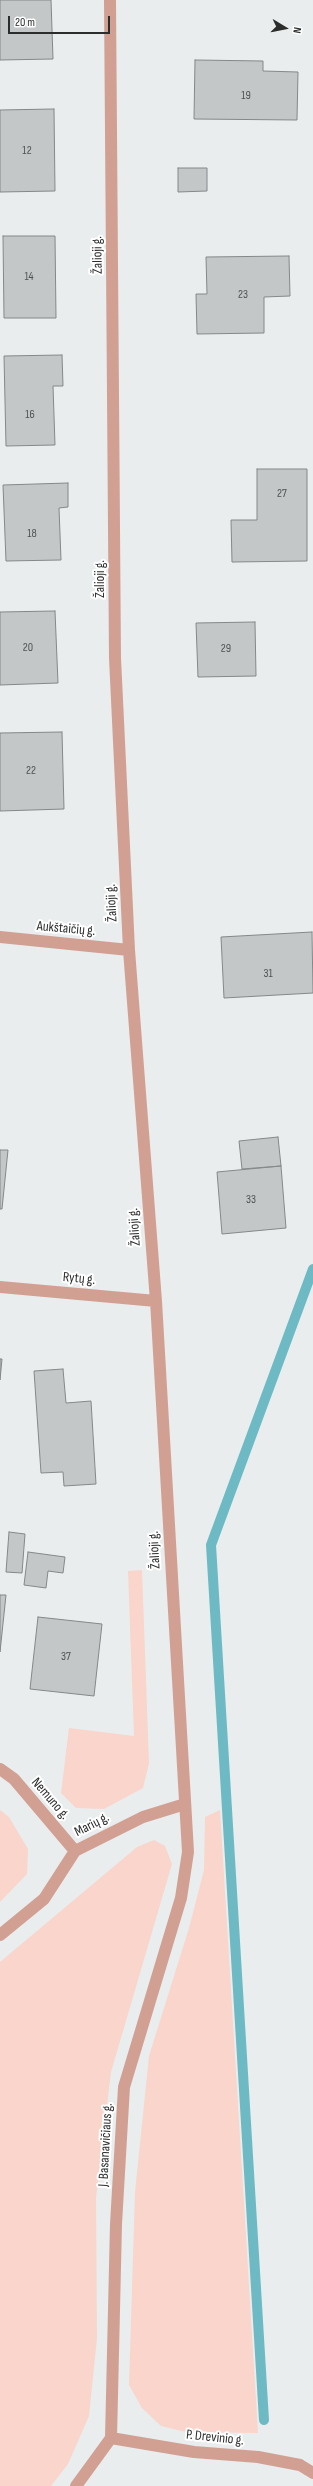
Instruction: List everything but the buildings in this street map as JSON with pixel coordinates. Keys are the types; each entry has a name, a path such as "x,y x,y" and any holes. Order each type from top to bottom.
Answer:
{"street":[{"name":"Žalioji g.","path":"110,0 115,658 129,950 156,1301 185,1804"},
{"name":"Aukštaičių g.","path":"0,937 129,950"},
{"name":"Rytų g.","path":"0,1287 156,1301"},
{"name":"Nemuno g.","path":"0,1769 14,1779 75,1851"},
{"name":"Marių g.","path":"0,1935 44,1899 75,1851 143,1817 185,1804"},
{"name":"J. Basanavičiaus g.","path":"111,2438 116,2224 124,2087 181,1898 188,1852 185,1804"},
{"name":"P. Drevinio g.","path":"111,2438 194,2452 258,2457 300,2465 313,2473"},
{"path":"76,2486 111,2438"}],"shaded area":[{"path":"142,1570 149,1763 143,1788 104,1809 76,1808 61,1793 69,1728 134,1736 128,1571"},
{"path":"0,1810 9,1817 28,1849 27,1874 0,1902"},
{"path":"220,1810 258,2433 186,2432 161,2426 142,2408 129,2385 135,2192 149,2056 189,1928 204,1870 205,1817"},
{"path":"154,1840 165,1846 172,1864 111,2072 96,2198 97,2338 89,2416 68,2464 51,2486 0,2486 0,1962 137,1847"}],"waterway":[{"path":"264,2420 211,1545 313,1269"}]}
